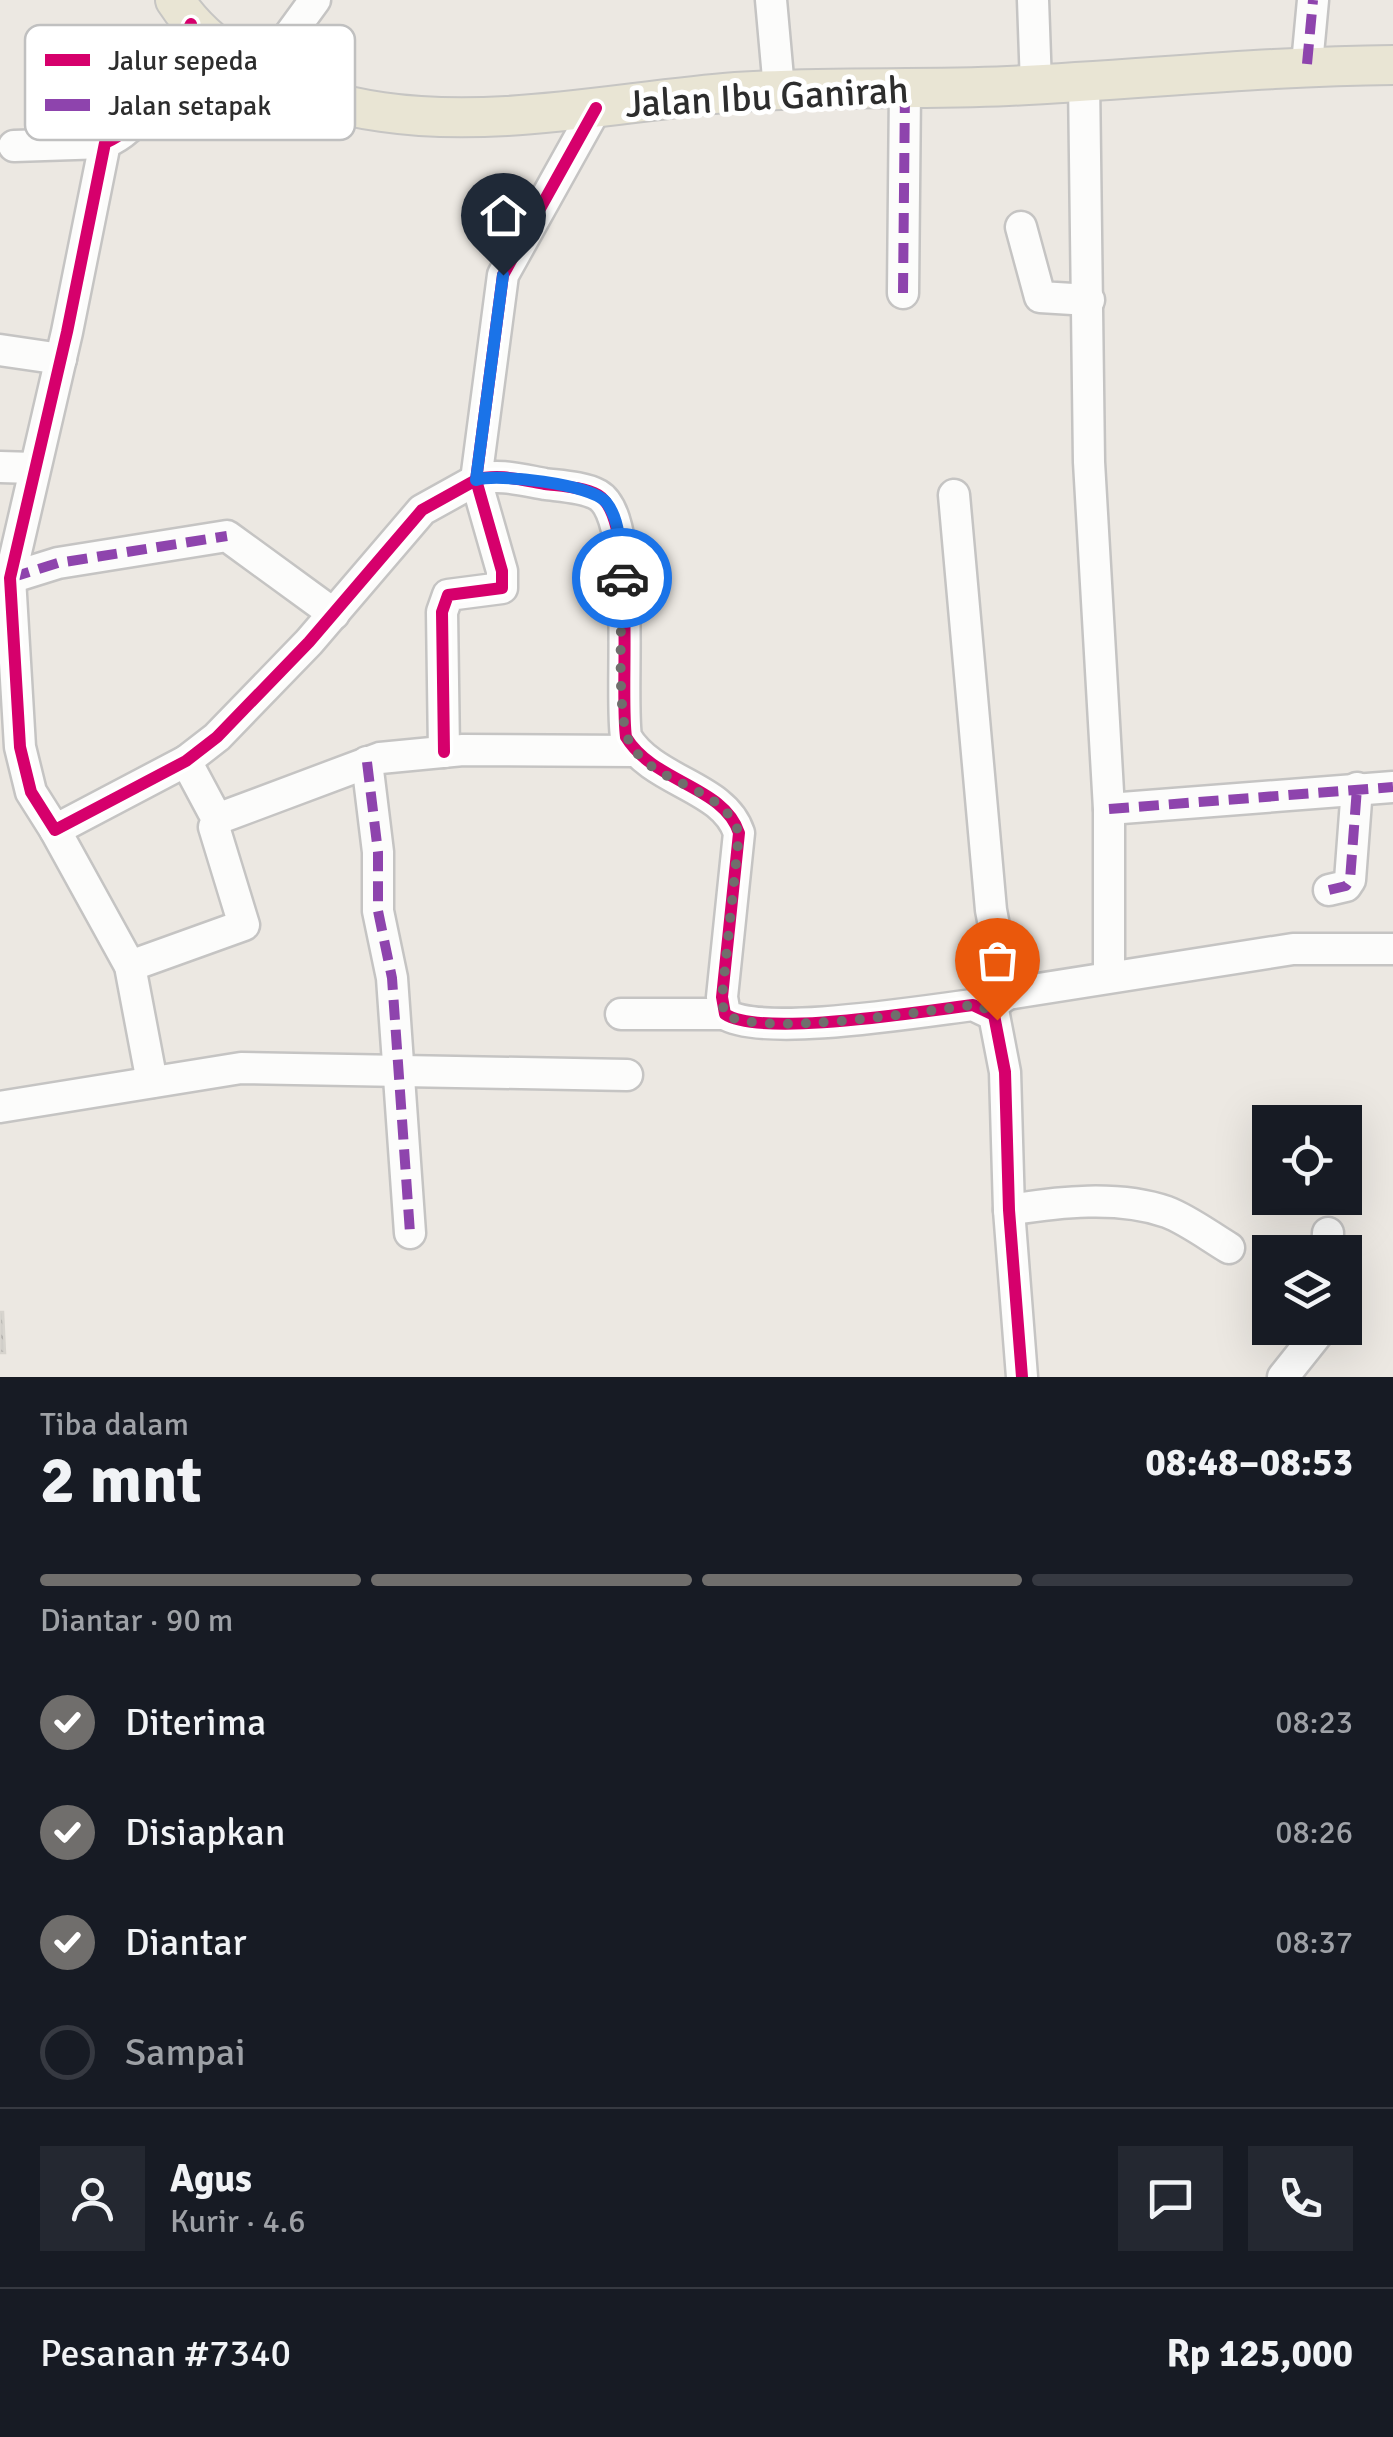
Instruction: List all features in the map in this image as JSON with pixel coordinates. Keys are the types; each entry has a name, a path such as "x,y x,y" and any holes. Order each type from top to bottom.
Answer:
{"main road":[{"name":"Jalan Ibu Ganirah","path":"355,104 417,116 596,108 779,89 1036,85 1307,64 1393,65"}],"street":[{"path":"297,25 315,0"},
{"path":"771,0 779,89"},
{"path":"1033,0 1036,85"},
{"path":"1307,64 1313,0"},
{"path":"1084,80 1089,462 1109,809 1109,974"},
{"path":"903,293 905,89"},
{"path":"444,752 442,612 448,595 502,588 502,571 476,480 503,275 596,108"},
{"path":"14,146 112,140"},
{"path":"105,143 61,359 10,578 20,748 31,792 130,966 152,1082"},
{"path":"1021,226 1040,297 1089,300"},
{"path":"0,350 61,359"},
{"path":"0,466 34,468"},
{"path":"55,830 186,762 252,703 422,510 488,476 596,493 608,504 621,551 624,722 635,752 651,767 718,803 735,822 740,856 722,997 724,1014"},
{"path":"954,495 997,1020 1005,1072 1008,1210 1022,1377"},
{"path":"10,578 58,564 226,536 334,614"},
{"path":"130,966 244,925 214,826 217,819 367,762 444,752 635,752"},
{"path":"186,762 217,819"},
{"path":"367,762 378,852 378,911 392,978 410,1233"},
{"path":"1109,809 1393,786"},
{"path":"1328,890 1346,886 1350,880 1357,788"},
{"path":"621,1014 724,1014 739,1020 779,1024 973,1005 1109,974 1293,949 1393,949"},
{"path":"0,1107 241,1068 628,1075"},
{"path":"1008,1210 1062,1201 1150,1208 1169,1212 1229,1248"},
{"path":"1283,1377 1308,1345"}],"building":[{"path":"3,1312 5,1353 0,1353"}],"marked path":[{"path":"1307,64 1313,0"},
{"path":"903,293 905,89"},
{"path":"10,578 58,563 227,536"},
{"path":"367,762 378,852 378,911 392,978 410,1233"},
{"path":"1109,809 1393,787"},
{"path":"1329,890 1346,886 1350,880 1357,788"}],"cycle path":[{"path":"596,108 503,275 476,480 501,477 579,489 598,495 610,510 623,569 626,737 653,765 719,805 739,833 722,997 725,1014 744,1021 806,1023 973,1005 994,1015 1005,1072 1009,1210 1022,1377"},
{"path":"110,140 105,143 67,332 10,578 20,747 31,792 55,830 186,761 217,737 309,642 422,510 476,480 502,571 502,588 448,595 442,612 444,752"}],"way so far":[{"path":"622,578 626,737 651,767 718,803 735,822 739,834 740,856 721,1004 724,1014 739,1020 779,1024 973,1005 987,1009 997,1020"}],"route":[{"path":"503,275 476,455 476,480 488,476 596,493 608,504 615,523 622,578"}]}
